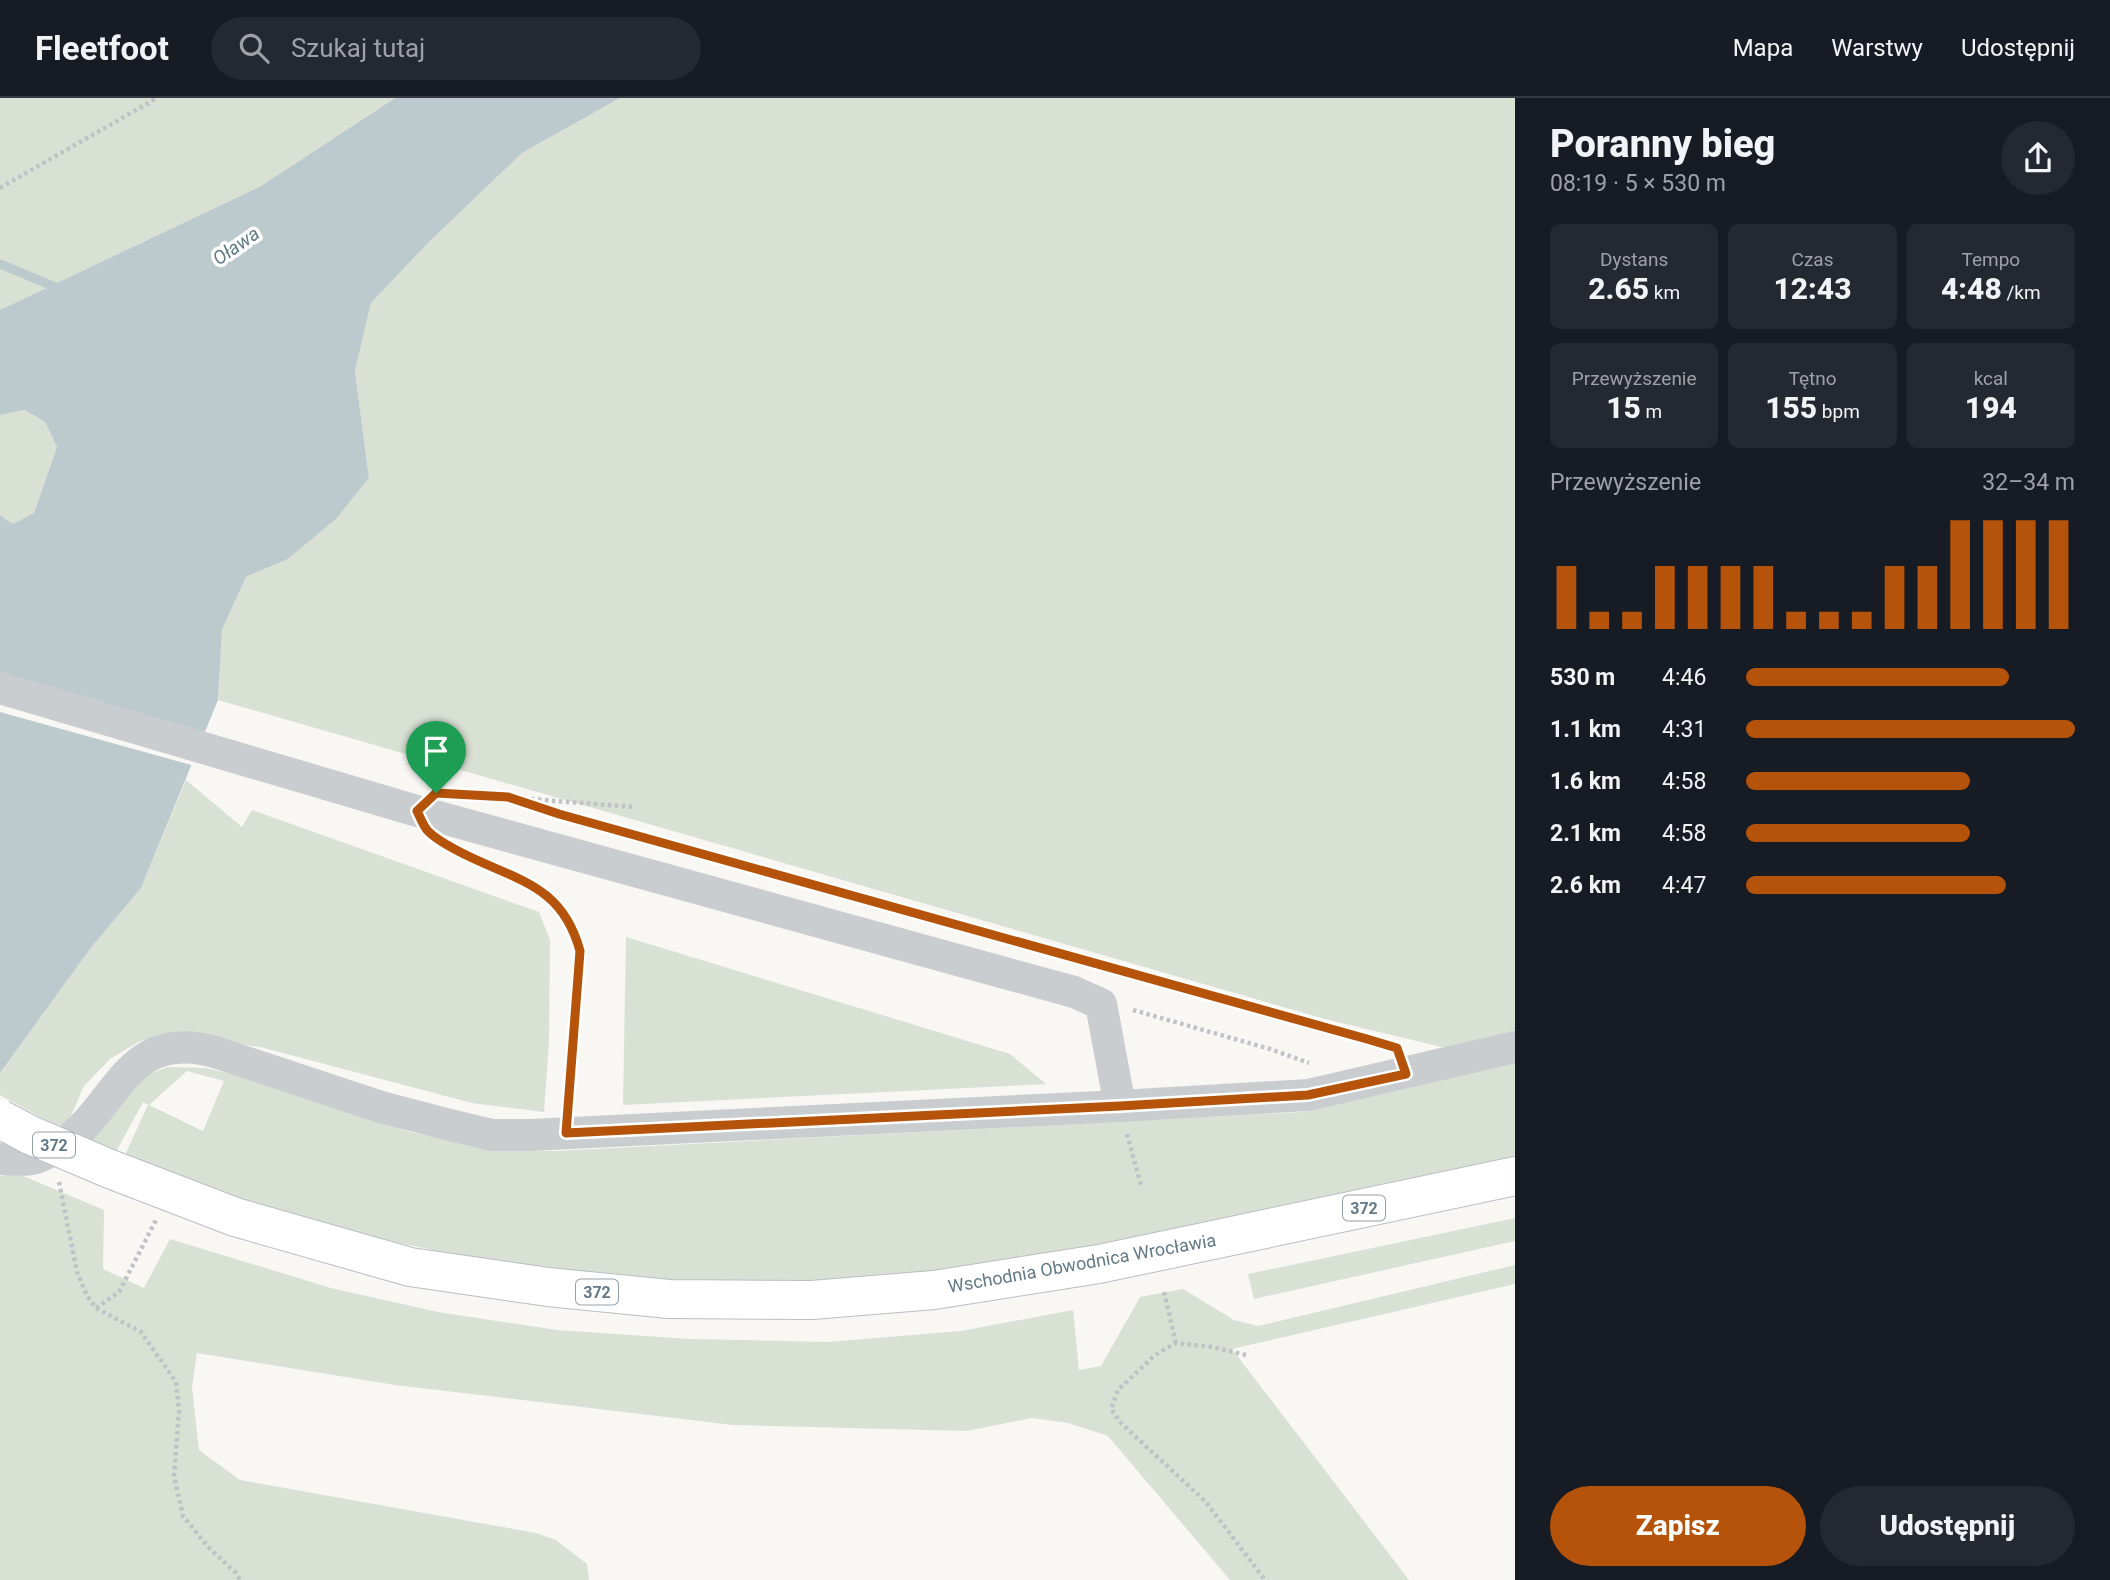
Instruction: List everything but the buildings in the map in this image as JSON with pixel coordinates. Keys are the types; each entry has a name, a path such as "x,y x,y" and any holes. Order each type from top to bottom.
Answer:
{"main road":[{"name":"Wschodnia Obwodnica Wrocławia","path":"0,1119 30,1135 110,1169 235,1217 410,1267 548,1287 669,1299 812,1300 934,1290 1099,1264 1515,1176"}],"street":[{"path":"0,688 417,811 1074,992 1101,1004 1120,1106"},
{"path":"0,1159 33,1159 53,1150 69,1140 85,1124 135,1063 156,1052 196,1046 381,1107 492,1135 1308,1095 1515,1047"}],"path":[{"path":"0,188 157,98"},
{"path":"472,795 635,807"},
{"path":"508,797 559,814 1397,1048 1406,1074"},
{"path":"474,859 530,884 550,897 566,915 575,932 580,951 566,1133"},
{"path":"1101,1004 1130,1009 1270,1049 1340,1074 1352,1086"},
{"path":"1130,1146 1141,1185"},
{"path":"53,1150 77,1272 87,1296 96,1308 141,1332 176,1382 178,1412 174,1476 183,1516 240,1580"},
{"path":"96,1308 119,1292 157,1219"},
{"path":"1164,1292 1176,1343"},
{"path":"1246,1355 1212,1347 1176,1343 1154,1355 1118,1390 1111,1409 1121,1423 1206,1502 1265,1580"}],"shaded area":[{"path":"0,98 395,98 261,186 0,310"},
{"path":"620,98 1515,98 1515,1034 1450,1049 1325,1019 218,700 222,630 246,577 288,559 336,519 369,478 355,371 371,303 428,243 522,153"},
{"path":"25,410 45,422 57,447 34,513 13,524 0,515 0,415"},
{"path":"186,780 242,827 252,810 539,912 550,940 549,1042 544,1112 472,1103 260,1047 165,1036 140,1041 110,1059 84,1086 66,1127 49,1122 0,1095 0,1073 90,949 141,888"},
{"path":"626,937 1010,1054 1046,1084 623,1105"},
{"path":"1515,1063 1515,1161 1214,1225 928,1274 857,1280 739,1284 634,1281 491,1262 365,1236 270,1210 125,1155 148,1105 143,1102 117,1150 92,1140 129,1093 149,1074 168,1067 206,1068 239,1076 410,1132 503,1151 557,1151 1303,1112","holes":["187,1071 224,1081 203,1131 149,1105"]},
{"path":"16,1173 104,1210 103,1269 144,1288 170,1239 331,1288 438,1312 557,1330 689,1339 828,1342 961,1331 1073,1310 1079,1370 1101,1366 1140,1297 1183,1289 1234,1320 1258,1326 1515,1265 1515,1284 1232,1349 1409,1580 1230,1580 1108,1436 1068,1423 1032,1418 966,1431 733,1425 395,1385 197,1353 192,1387 199,1450 240,1480 536,1533 556,1540 587,1564 589,1580 0,1580 0,1176"},
{"path":"1515,1218 1515,1241 1254,1299 1248,1274"}],"water":[{"name":"Oława","path":"395,98 620,98 522,153 428,243 371,303 355,371 369,478 336,519 288,559 246,577 222,630 218,700 141,888 90,949 0,1073 0,515 13,524 34,513 57,447 45,422 25,410 0,415 0,310 261,186"}],"pier":[{"path":"0,682 206,738 195,766 0,712"}],"waterway":[{"path":"0,264 60,289"}],"route":[{"path":"436,793 508,797 559,814 1367,1039 1397,1048 1406,1074 1308,1095 566,1133 580,951 575,932 566,915 550,897 530,884 451,847 426,830 417,811 436,793"}]}
